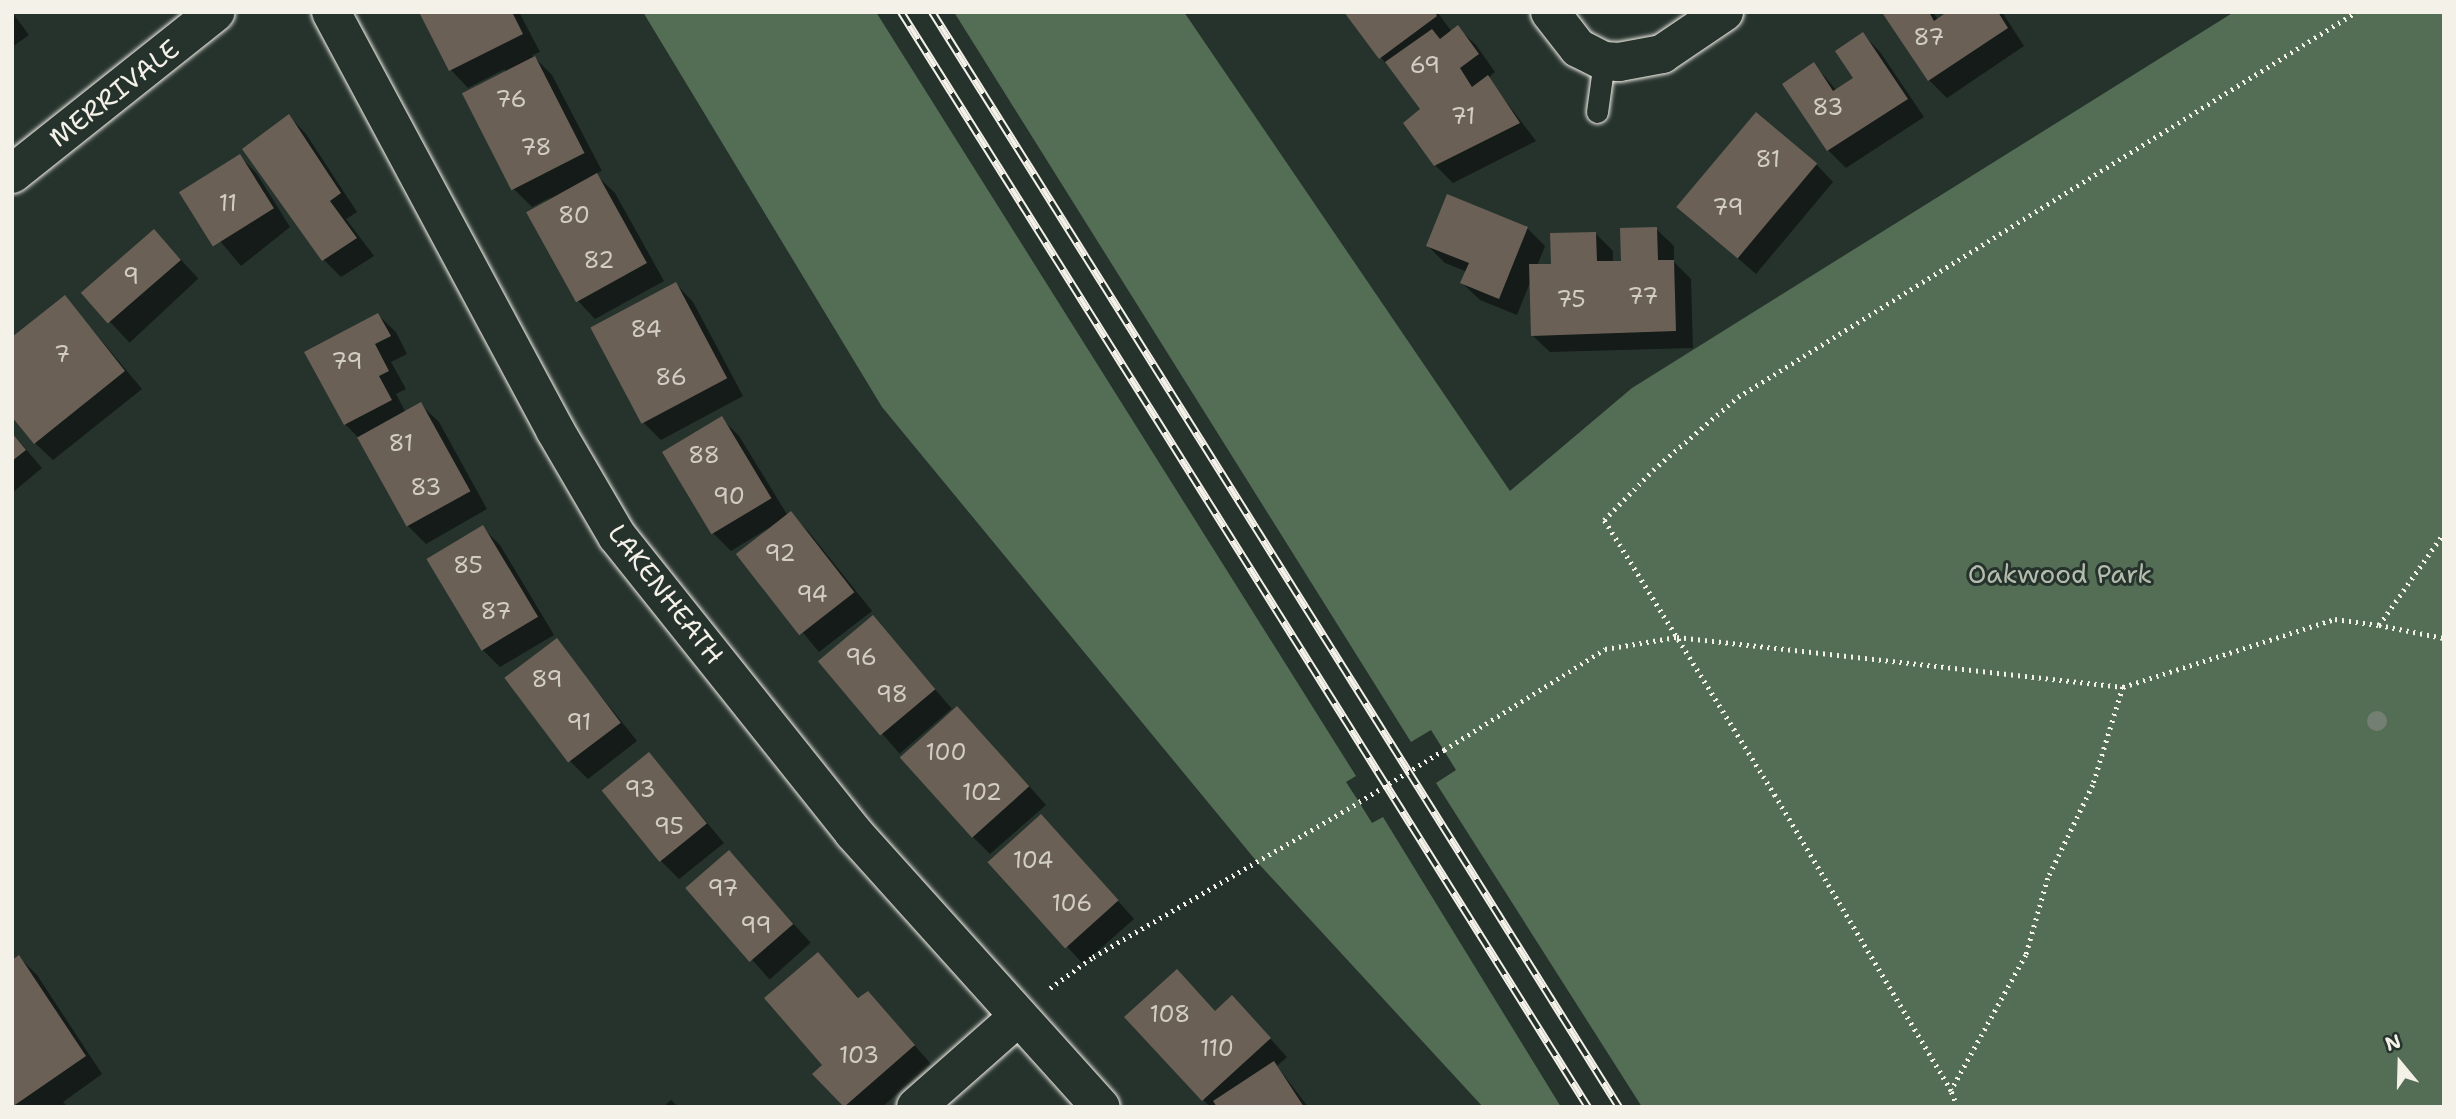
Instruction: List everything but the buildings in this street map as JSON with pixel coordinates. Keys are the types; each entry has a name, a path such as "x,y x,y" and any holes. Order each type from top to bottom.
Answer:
{"street":[{"name":"MERRIVALE","path":"12,174 216,12"},
{"name":"LAKENHEATH","path":"331,12 555,430 617,536 853,832 1101,1107"},
{"path":"1550,12 1578,48 1604,61 1637,60 1661,54 1724,12"},
{"path":"916,1107 1018,1017"}],"lane":[{"path":"1597,112 1604,61"}],"path":[{"path":"1957,1107 1951,1091 1604,520 1653,470 1738,397 2356,12"},
{"path":"2379,625 2444,533"},
{"path":"1018,1017 1093,957 1359,802 1605,649 1676,637 2123,687 2335,619 2444,638"},
{"path":"1951,1091 2026,955 2048,878 2093,785 2123,687"}],"green space":[{"path":"643,12 876,12 1356,776 1346,782 1372,823 1383,817 1561,1107 1483,1107 1258,863 882,407"},
{"name":"Oakwood Park","path":"954,12 1184,12 1510,491 1632,388 2234,12 2444,12 2444,1107 1642,1107 1436,783 1456,770 1431,730 1411,742"}],"railway":[{"path":"901,12 1588,1107"},
{"path":"932,12 1619,1107"}]}
